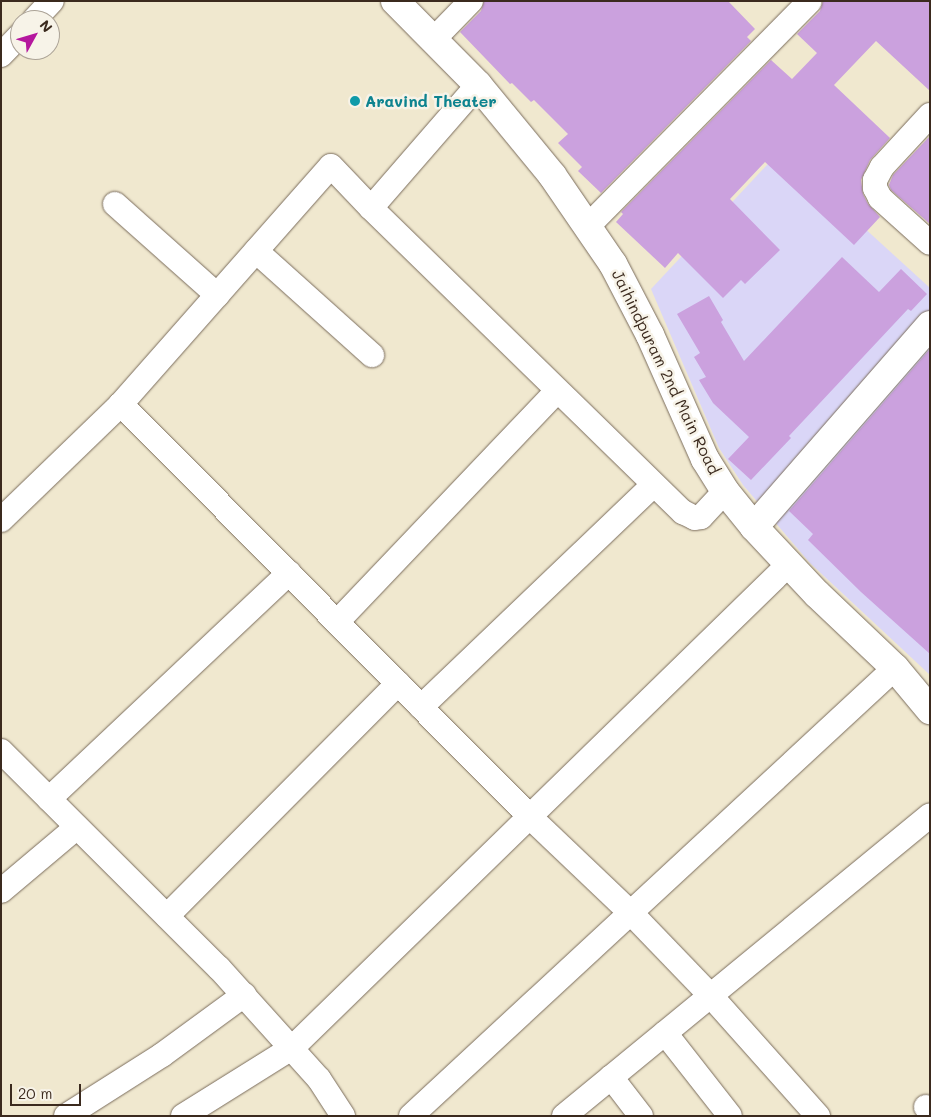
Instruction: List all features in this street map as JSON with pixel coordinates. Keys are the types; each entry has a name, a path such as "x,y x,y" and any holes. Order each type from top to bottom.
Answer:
{"street":[{"name":"Jaihindpuram 2nd Main Road","path":"395,1 478,85 552,175 613,264 650,335 705,459 725,491 754,527 895,668 930,710"},
{"path":"434,39 471,1"},
{"path":"586,227 810,1"},
{"path":"1,55 10,46"},
{"path":"371,208 478,85"},
{"path":"930,115 882,167 874,180 875,188 880,198 930,243"},
{"path":"1,520 121,404 331,166 371,208 557,391 683,512 695,518 701,517 725,491"},
{"path":"115,204 217,295"},
{"path":"256,251 372,355"},
{"path":"754,527 930,325"},
{"path":"337,622 557,391"},
{"path":"121,404 530,817 632,914 711,996 818,1116"},
{"path":"421,707 653,485"},
{"path":"183,1116 292,1048 789,564"},
{"path":"49,799 289,574"},
{"path":"411,1116 632,914 895,668"},
{"path":"167,916 398,683"},
{"path":"1,751 244,995 319,1079 343,1116"},
{"path":"564,1116 930,815"},
{"path":"1,891 77,827"},
{"path":"66,1116 162,1055 244,995"},
{"path":"665,1033 730,1116"},
{"path":"611,1077 641,1116"}],"shaded area":[{"path":"780,151 930,288 930,675 810,563 743,485 719,448 651,289"}],"building":[{"path":"484,1 728,1 755,29 747,37 751,41 601,193 578,171 582,167 558,143 568,134 534,100 531,102 512,83 510,84 460,32 481,11"},
{"path":"823,1 930,1 930,91 876,41 834,85 890,138 870,160 861,180 863,194 868,204 880,217 854,245 765,162 730,199 780,250 745,284 741,280 723,298 678,253 665,268 616,222 623,214 621,212 771,60 792,79 817,53 797,34 820,11"},
{"path":"930,136 930,224 891,190 889,185 893,175"},
{"path":"842,257 879,292 901,269 927,294 911,311 908,309 789,436 791,438 751,480 728,459 749,437 713,403 699,380 706,377 694,357 700,353 677,314 709,296 723,320 721,322 744,361"},
{"path":"930,349 930,654 861,592 808,540 813,534 789,511"}],"place":[{"name":"Aravind Theater","path":"355,101"}]}
